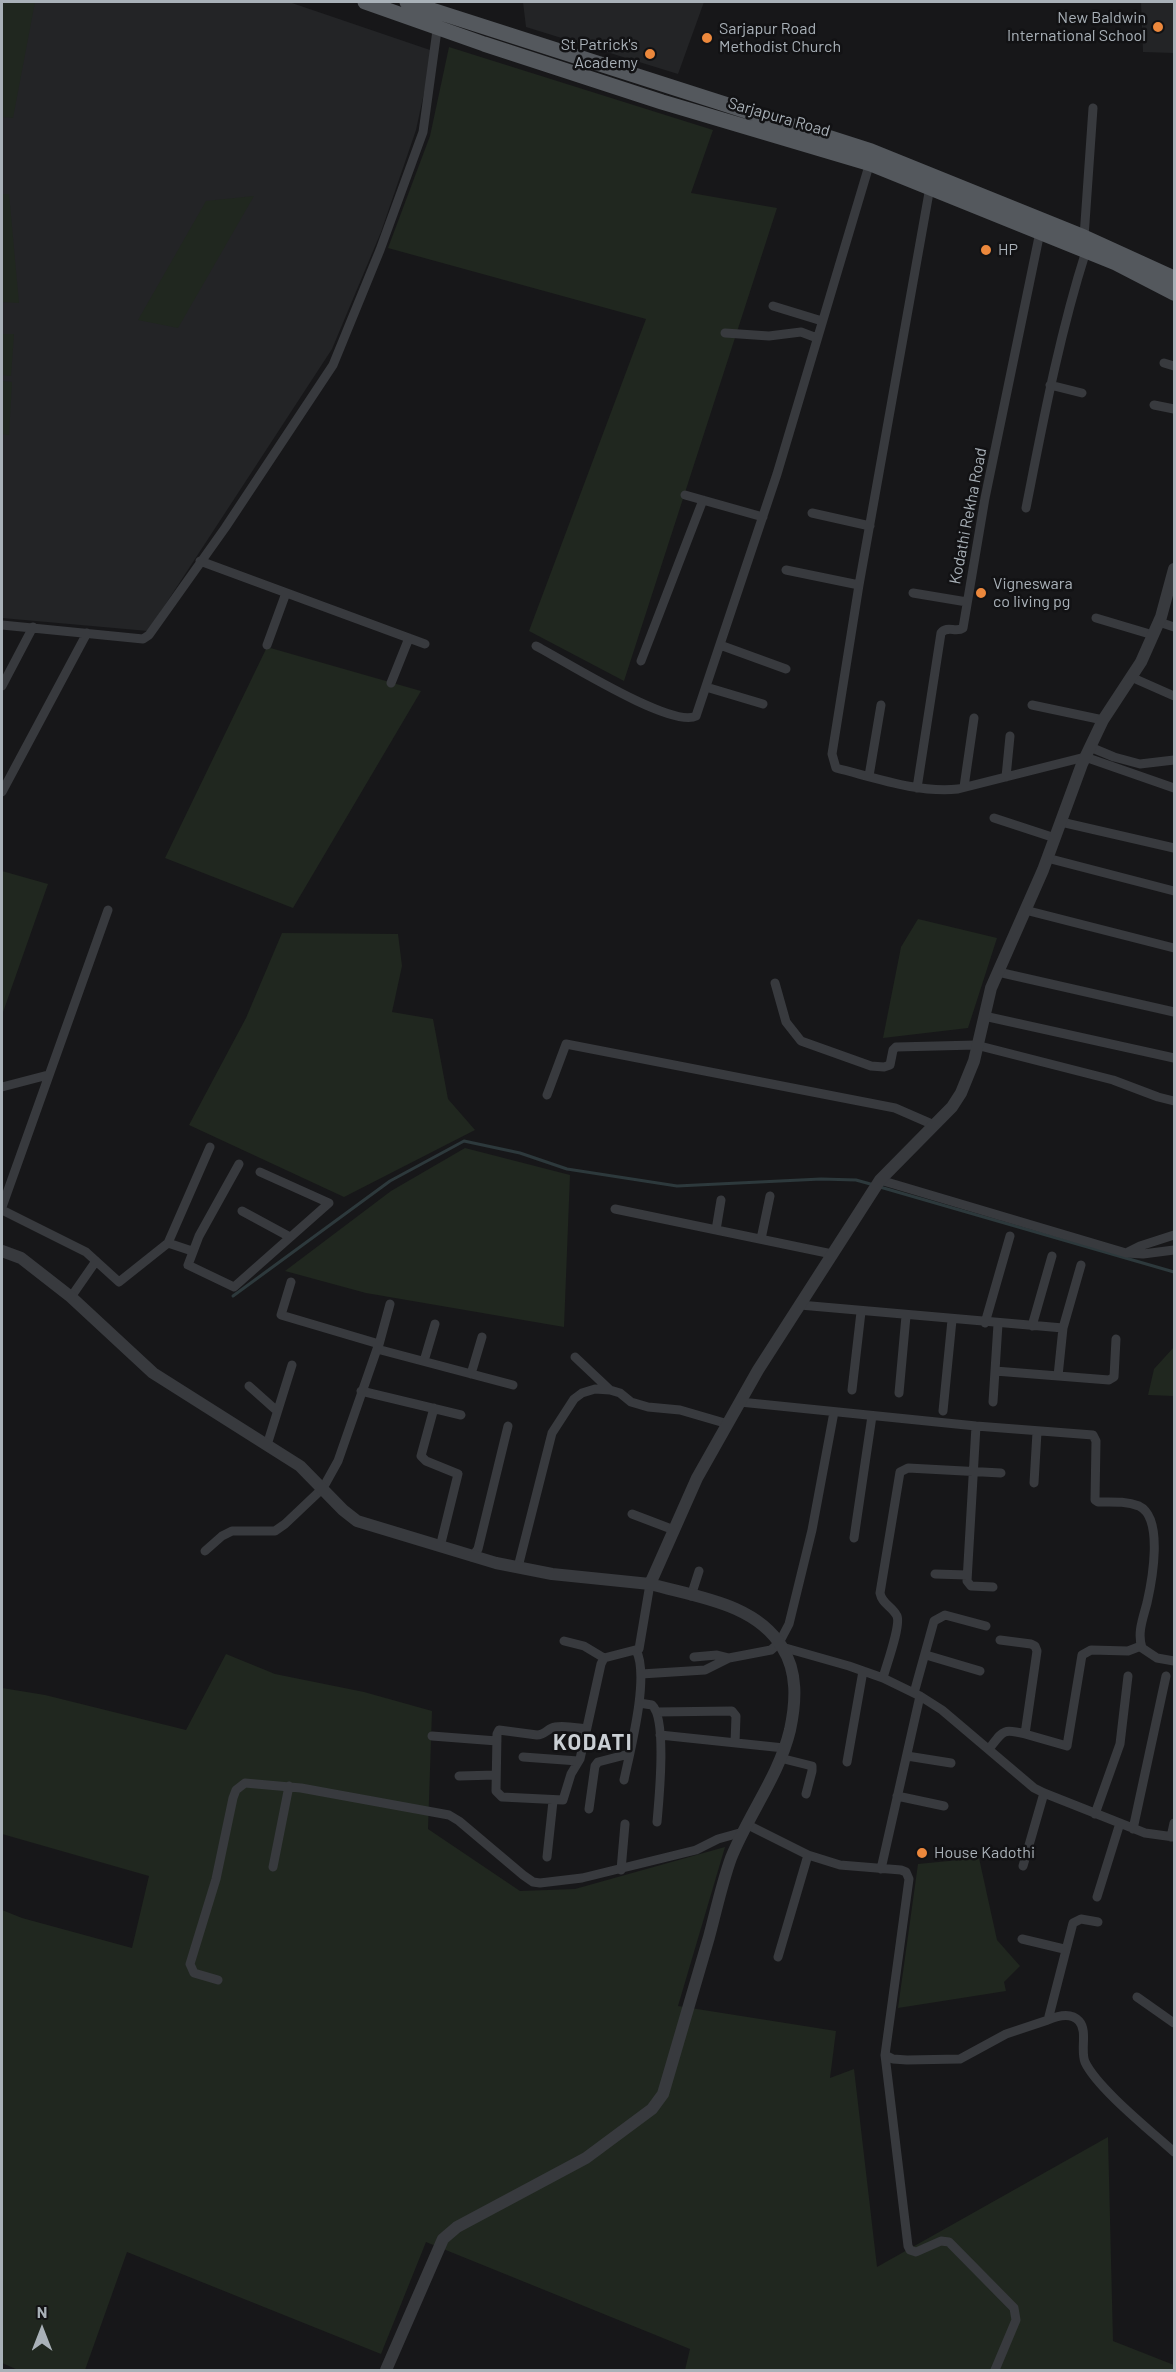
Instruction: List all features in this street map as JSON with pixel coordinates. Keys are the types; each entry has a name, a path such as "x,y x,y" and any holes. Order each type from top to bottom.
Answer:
{"main road":[{"name":"Sarjapura Road","path":"364,2 438,20 662,102 871,157 1174,278"},
{"name":"Sarjapura Road","path":"407,2 438,20"},
{"name":"Sarjapura Road","path":"871,157 930,187 1040,232 1085,244 1174,292"}],"street":[{"path":"2,625 143,639 148,635 225,528 333,365 380,250 423,132 438,20"},
{"path":"1026,508 1050,385 1085,244 1093,108"},
{"path":"536,646 623,695 675,717 685,719 696,716 763,517 871,157"},
{"path":"930,187 859,585 832,754 836,768 917,788 943,790 964,788 1006,777 1088,752 1140,764 1174,760"},
{"name":"Kodathi Rekha Road","path":"917,788 941,633 947,629 963,628 985,498 1040,232"},
{"path":"773,306 822,321"},
{"path":"725,333 769,336 801,332 817,338"},
{"path":"1164,363 1174,366"},
{"path":"1050,385 1082,393"},
{"path":"1154,405 1174,410"},
{"path":"685,495 763,517"},
{"path":"641,661 703,500"},
{"path":"812,513 870,526"},
{"path":"200,561 425,644"},
{"path":"564,1641 584,1646 604,1658 639,1649 650,1584 697,1478 740,1402 880,1180 952,1107 961,1093 974,1060 991,988 1047,858 1088,752 1103,720 1141,662 1159,622 1174,569"},
{"path":"786,570 859,585"},
{"path":"267,645 286,593"},
{"path":"913,593 967,602"},
{"path":"1096,618 1153,635"},
{"path":"1159,622 1174,627"},
{"path":"2,686 33,627"},
{"path":"2,792 87,633"},
{"path":"391,683 409,638"},
{"path":"720,645 786,669"},
{"path":"1131,677 1174,696"},
{"path":"706,687 763,704"},
{"path":"869,776 881,705"},
{"path":"1032,705 1103,720"},
{"path":"964,788 974,718"},
{"path":"1006,777 1010,736"},
{"path":"1088,752 1174,788"},
{"path":"994,818 1054,838"},
{"path":"1061,822 1174,848"},
{"path":"1047,858 1174,891"},
{"path":"108,910 2,1209 86,1252 119,1282 168,1243 210,1147"},
{"path":"1025,910 1174,948"},
{"path":"998,972 1174,1012"},
{"path":"776,984 786,1022 801,1041 871,1066 890,1065 893,1050 896,1047 976,1045 1113,1080 1174,1101"},
{"path":"984,1016 1174,1058"},
{"path":"547,1095 566,1044 895,1108 934,1125"},
{"path":"2,1087 48,1076"},
{"path":"239,1164 192,1251 188,1265 234,1287 329,1203 260,1172"},
{"path":"880,1180 1126,1253 1143,1254 1174,1250"},
{"path":"761,1239 770,1197"},
{"path":"716,1230 722,1200"},
{"path":"615,1209 832,1254"},
{"path":"242,1211 291,1237"},
{"path":"1126,1253 1174,1235"},
{"path":"985,1323 1010,1236"},
{"path":"168,1243 192,1251"},
{"path":"2,1251 21,1258 71,1297 153,1373 300,1466 342,1510 357,1521 472,1557 552,1574 650,1584 736,1608 770,1631 781,1645 791,1666 795,1682 795,1700 789,1732 782,1753 731,1859 659,2103 586,2158 448,2234 443,2239 386,2370"},
{"path":"1032,1326 1052,1256"},
{"path":"71,1297 96,1261"},
{"path":"1058,1376 1063,1328 1081,1265"},
{"path":"291,1282 281,1315 424,1361 513,1385"},
{"path":"205,1551 222,1536 232,1532 275,1531 323,1488 338,1461 378,1347 390,1304"},
{"path":"800,1305 985,1323 1063,1328"},
{"path":"852,1390 861,1312"},
{"path":"899,1393 906,1316"},
{"path":"943,1411 952,1320"},
{"path":"424,1361 435,1324"},
{"path":"993,1402 998,1324"},
{"path":"471,1374 482,1337"},
{"path":"995,1371 1112,1380 1116,1339"},
{"path":"575,1357 610,1390"},
{"path":"267,1445 292,1365"},
{"path":"249,1386 278,1411"},
{"path":"518,1567 536,1488 555,1426 574,1399 582,1393 595,1389 610,1390 620,1393 631,1402 648,1407 680,1410 728,1424"},
{"path":"361,1391 461,1415"},
{"path":"740,1402 1037,1432 1093,1435 1096,1441 1095,1500 1098,1502 1126,1502 1141,1507 1149,1515 1154,1528 1151,1585 1140,1634 1141,1646 1148,1654 1157,1658 1174,1660"},
{"path":"434,1408 421,1456 426,1461 458,1474 440,1547"},
{"path":"641,1674 705,1670 729,1658 771,1650 781,1645 789,1624 812,1530 834,1412"},
{"path":"854,1538 872,1416"},
{"path":"472,1557 478,1549 508,1426"},
{"path":"976,1426 967,1581 971,1586 993,1587"},
{"path":"1034,1483 1037,1432"},
{"path":"883,1678 898,1624 896,1614 883,1602 880,1593 900,1472 908,1468 1001,1473"},
{"path":"632,1514 674,1530"},
{"path":"691,1596 699,1571"},
{"path":"935,1574 967,1575"},
{"path":"880,1869 907,1756 917,1694 934,1621 945,1615 986,1626"},
{"path":"1000,1640 1031,1644 1037,1651 1025,1734"},
{"path":"781,1645 883,1678 917,1694 942,1710 1034,1788 1044,1793 1145,1833 1173,1837 1174,1823"},
{"path":"989,1749 1002,1732 1008,1730 1067,1746 1082,1655 1091,1650 1121,1652 1141,1646"},
{"path":"624,1780 639,1703 641,1662 636,1650"},
{"path":"694,1657 717,1655 729,1658"},
{"path":"926,1655 980,1671"},
{"path":"586,1729 557,1726 537,1736 499,1730 496,1791 502,1797 563,1800 570,1774 578,1761 604,1658"},
{"path":"847,1762 863,1671"},
{"path":"1095,1814 1120,1744 1128,1676"},
{"path":"1133,1829 1166,1676"},
{"path":"639,1703 652,1705 657,1712 661,1780 657,1822"},
{"path":"657,1712 732,1711 736,1716 735,1743"},
{"path":"660,1735 735,1743 782,1753 812,1766 806,1794"},
{"path":"432,1736 497,1741"},
{"path":"588,1809 594,1766 598,1762 629,1754"},
{"path":"907,1756 951,1763"},
{"path":"523,1757 578,1761"},
{"path":"459,1776 496,1775"},
{"path":"218,1980 194,1973 190,1964 216,1879 233,1798 236,1790 245,1783 289,1786 454,1817 533,1882 549,1883 621,1870 696,1850 745,1828 807,1855 840,1864 906,1872 909,1879 885,2055 908,2246 910,2250 916,2252 941,2241 949,2241 1014,2308 1016,2320 995,2370"},
{"path":"273,1867 289,1786"},
{"path":"1023,1866 1044,1793"},
{"path":"897,1796 944,1806"},
{"path":"547,1857 553,1801"},
{"path":"1097,1897 1120,1823"},
{"path":"621,1870 625,1824"},
{"path":"778,1957 807,1855"},
{"path":"1048,2020 1064,1949 1073,1923 1081,1919 1098,1922"},
{"path":"1022,1939 1064,1949"},
{"path":"1137,1997 1174,2023"},
{"path":"885,2055 893,2059 907,2060 960,2059 1006,2034 1060,2016 1071,2017 1078,2020 1082,2028 1083,2053 1086,2063 1103,2086 1174,2152"}],"shaded area":[{"path":"2,2 289,2 433,51 416,130 381,232 332,349 148,631 2,618"},
{"path":"2,2 35,2 13,118 2,117"},
{"name":"St Patrick's Academy","path":"523,2 704,2 678,74 526,27"},
{"name":"New Baldwin International School","path":"1141,2 1174,2 1174,53 1143,52"},
{"path":"449,47 713,130 691,193 777,208 624,681 529,631 646,319 388,248 430,136"},
{"path":"2,194 9,194 19,303 2,302"},
{"path":"254,196 178,328 138,320 206,201"},
{"path":"2,334 14,334 11,376 2,375"},
{"path":"2,381 12,382 9,435 2,434"},
{"path":"267,647 421,691 293,908 165,858"},
{"path":"2,871 48,884 2,1015"},
{"path":"918,919 997,938 968,1028 883,1038 901,947"},
{"path":"282,933 398,934 402,966 392,1012 433,1019 448,1099 475,1130 344,1197 189,1125 246,1018"},
{"path":"465,1148 570,1175 564,1327 366,1293 285,1271 391,1191"},
{"path":"1174,1347 1174,1396 1148,1395 1154,1369"},
{"path":"226,1654 275,1674 364,1692 432,1711 428,1829 520,1891 575,1889 725,1847 678,2006 836,2031 830,2078 854,2069 877,2267 1108,2137 1113,2341 1174,2365 1174,2370 685,2370 690,2349 426,2242 381,2354 127,2252 85,2370 18,2370 2,2363 2,1910 22,1918 132,1948 149,1876 2,1834 2,1688 45,1695 186,1730"},
{"path":"979,1858 997,1940 1020,1966 1004,1982 1006,1991 898,2008 918,1864"}],"waterway":[{"path":"233,1296 390,1181 464,1141 520,1153 567,1169 677,1186 821,1179 856,1180 874,1185"},
{"path":"880,1187 1174,1272"}],"place":[{"name":"New Baldwin International School","path":"1158,27"},
{"name":"Sarjapur Road Methodist Church","path":"707,38"},
{"name":"St Patrick's Academy","path":"650,54"},
{"name":"HP","path":"986,250"},
{"name":"Vigneswara co living pg","path":"981,593"},
{"name":"House Kadothi","path":"922,1853"}],"district":[{"name":"KODATI","path":"593,1743"}]}
